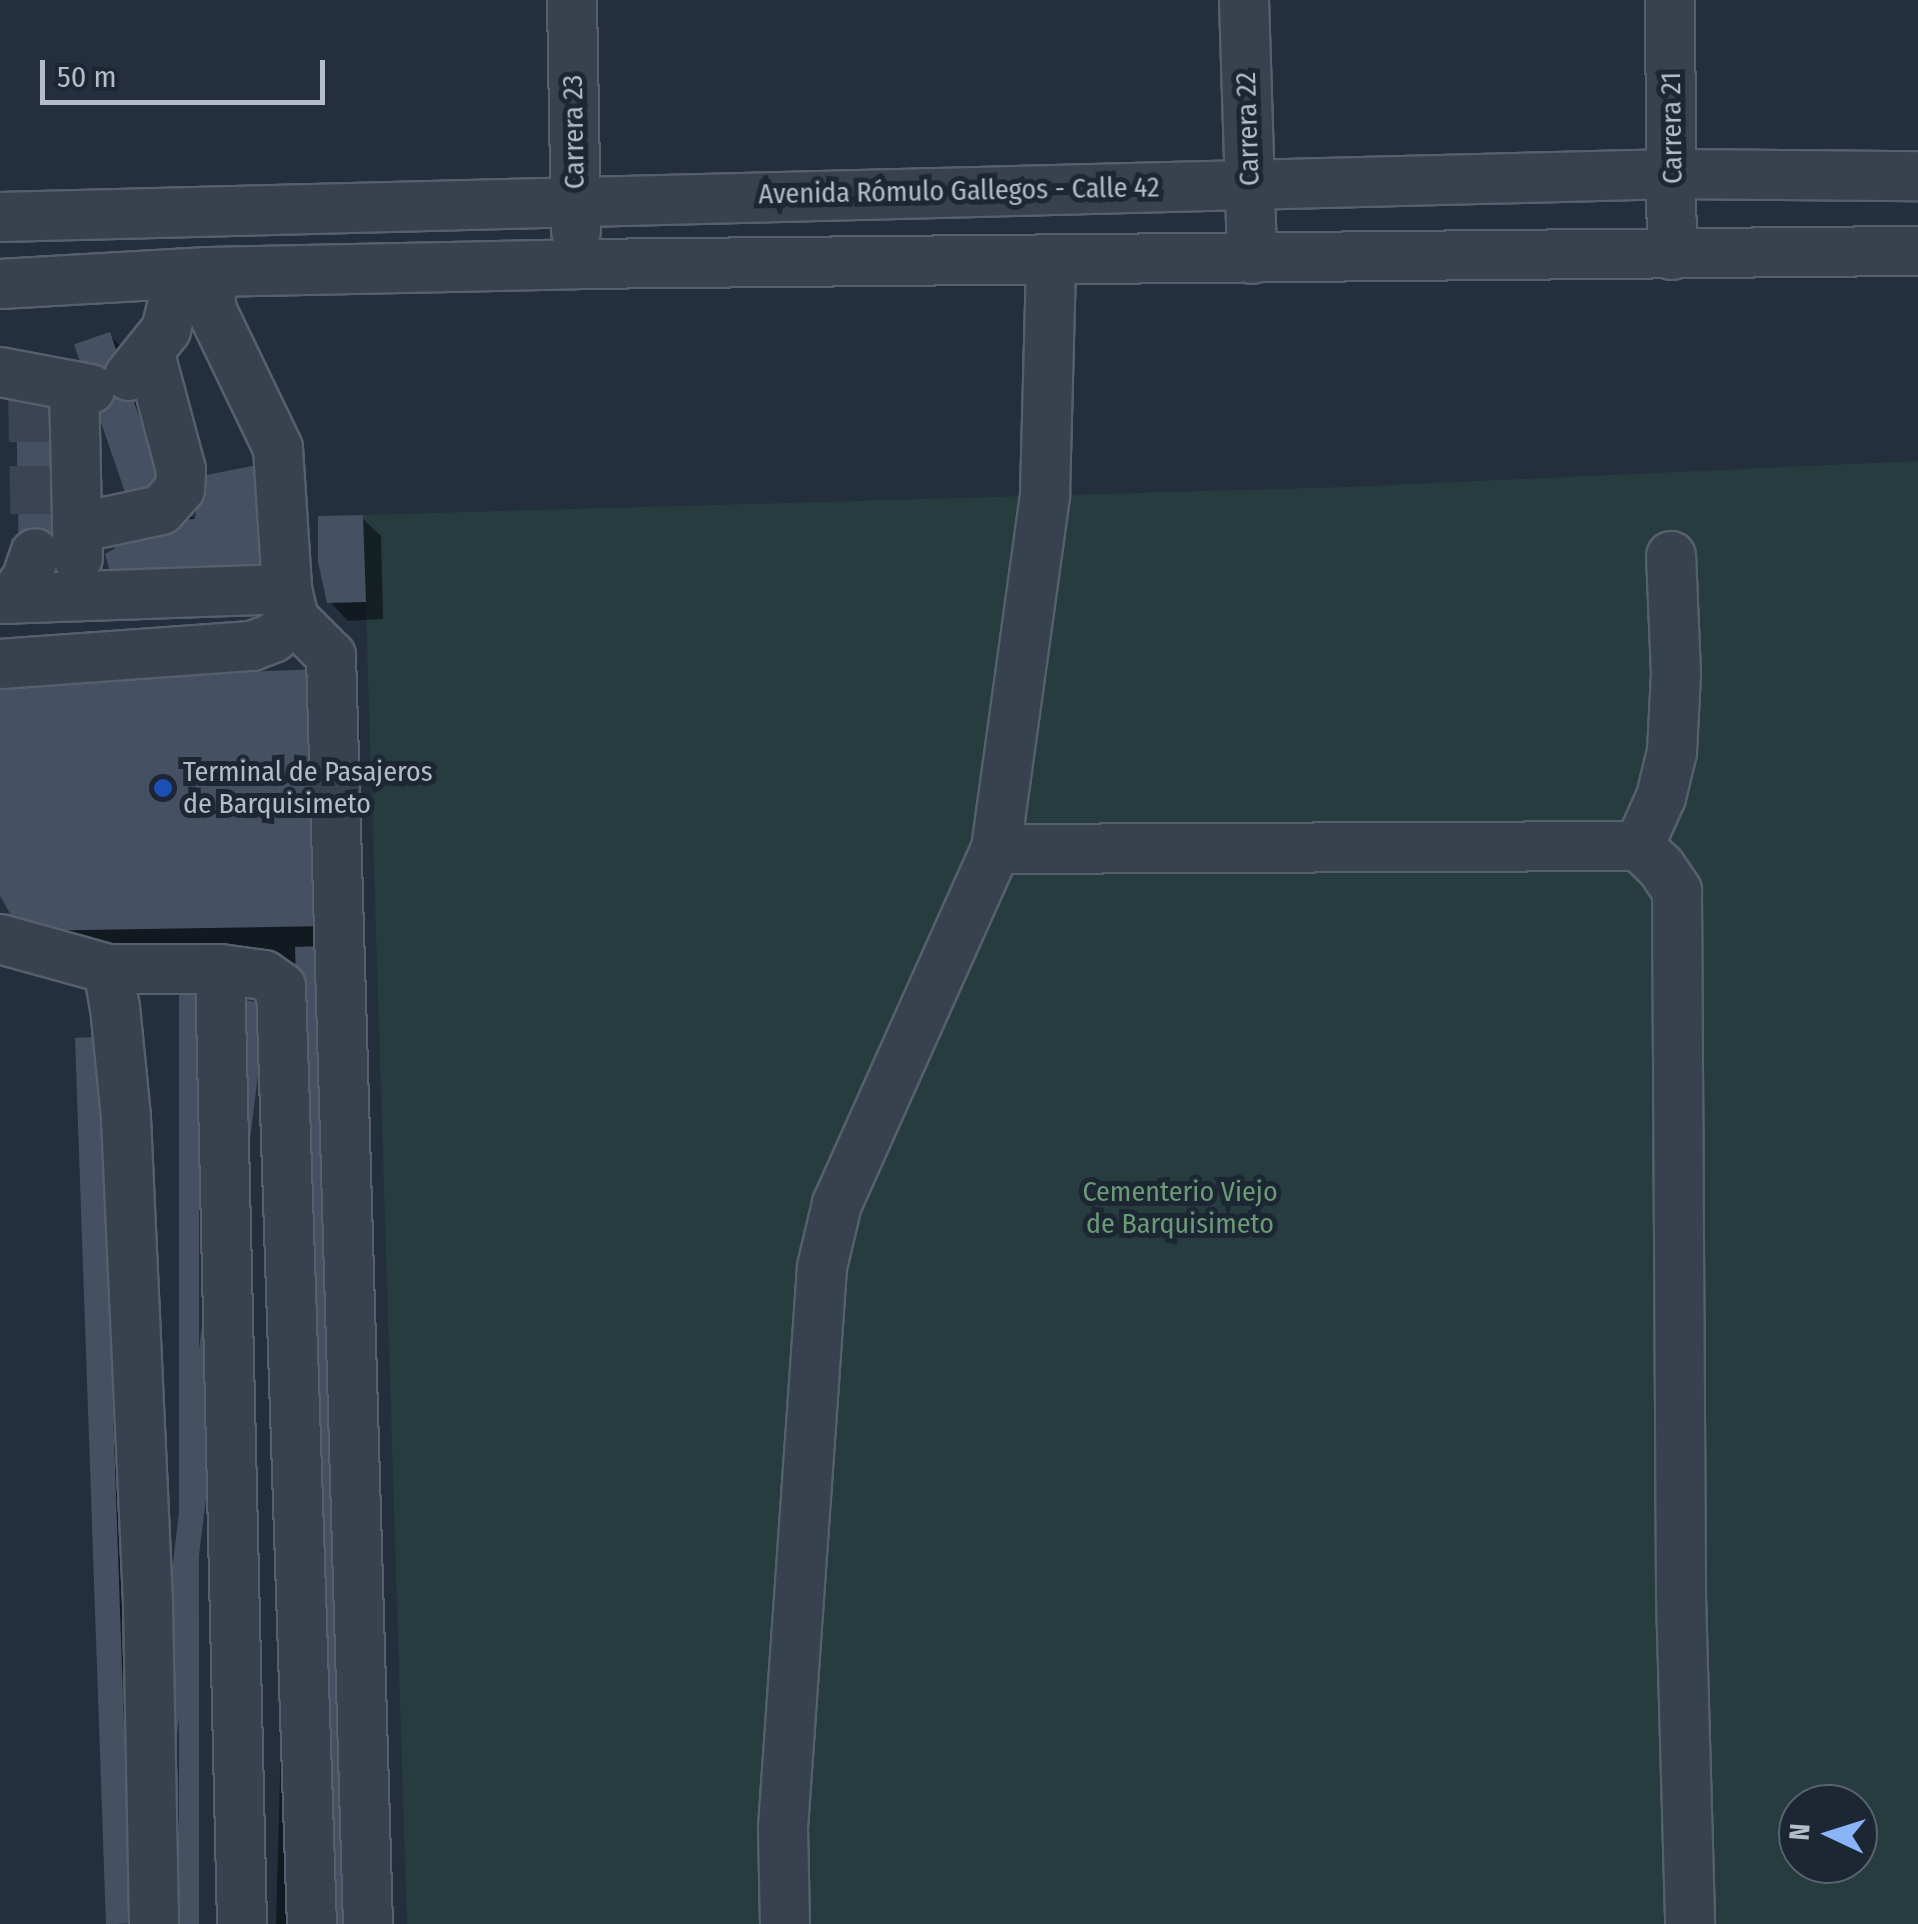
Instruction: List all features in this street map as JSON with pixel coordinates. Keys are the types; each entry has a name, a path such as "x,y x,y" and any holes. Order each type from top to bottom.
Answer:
{"street":[{"name":"Carrera 23","path":"572,0 578,264"},
{"name":"Carrera 22","path":"1244,0 1252,259"},
{"name":"Carrera 21","path":"1670,0 1672,255"},
{"name":"Avenida Rómulo Gallegos - Calle 42","path":"0,217 1674,174 1918,176"},
{"path":"0,284 194,273 578,264 1918,251"},
{"path":"786,1924 783,1828 822,1267 837,1204 996,850 1045,494 1051,261"},
{"path":"71,379 166,330 194,273"},
{"path":"0,664 252,646 273,638 291,604 278,448 194,273"},
{"path":"71,379 181,470 180,490 160,510 77,528"},
{"path":"71,379 79,597"},
{"path":"5,599 26,580 35,554"},
{"path":"1638,846 1661,797 1672,752 1676,674 1672,556"},
{"path":"5,599 79,597 291,604"},
{"path":"291,604 331,656 368,1924"},
{"path":"996,850 1638,846 1661,867 1677,892 1680,1577 1690,1924"},
{"path":"0,939 108,968 220,970 264,975 281,987 312,1924"},
{"path":"108,968 126,1138 148,1606 154,1924"},
{"path":"220,970 242,1924"}],"green space":[{"name":"Cementerio Viejo de Barquisimeto","path":"1918,461 1918,1924 407,1924 363,515 1346,487"}],"building":[{"path":"110,332 166,494 130,506 74,344"},
{"path":"56,393 59,554 19,555 16,394"},
{"path":"257,465 271,574 111,576 105,554 114,549 116,538 128,522 195,519 201,476"},
{"path":"363,515 366,602 327,603 318,562 318,516"},
{"name":"Terminal de Pasajeros de Barquisimeto","path":"323,669 328,926 20,931 0,896 0,681"},
{"path":"324,946 360,1924 326,1924 295,947"},
{"path":"179,993 199,993 199,1924 179,1924"},
{"path":"242,1000 267,1003 154,1921 129,1918"},
{"path":"100,1037 131,1923 106,1924 75,1038"}],"tunnel":[{"path":"32,394 35,554"}],"place":[{"name":"Terminal de Pasajeros de Barquisimeto","path":"163,788"}]}
